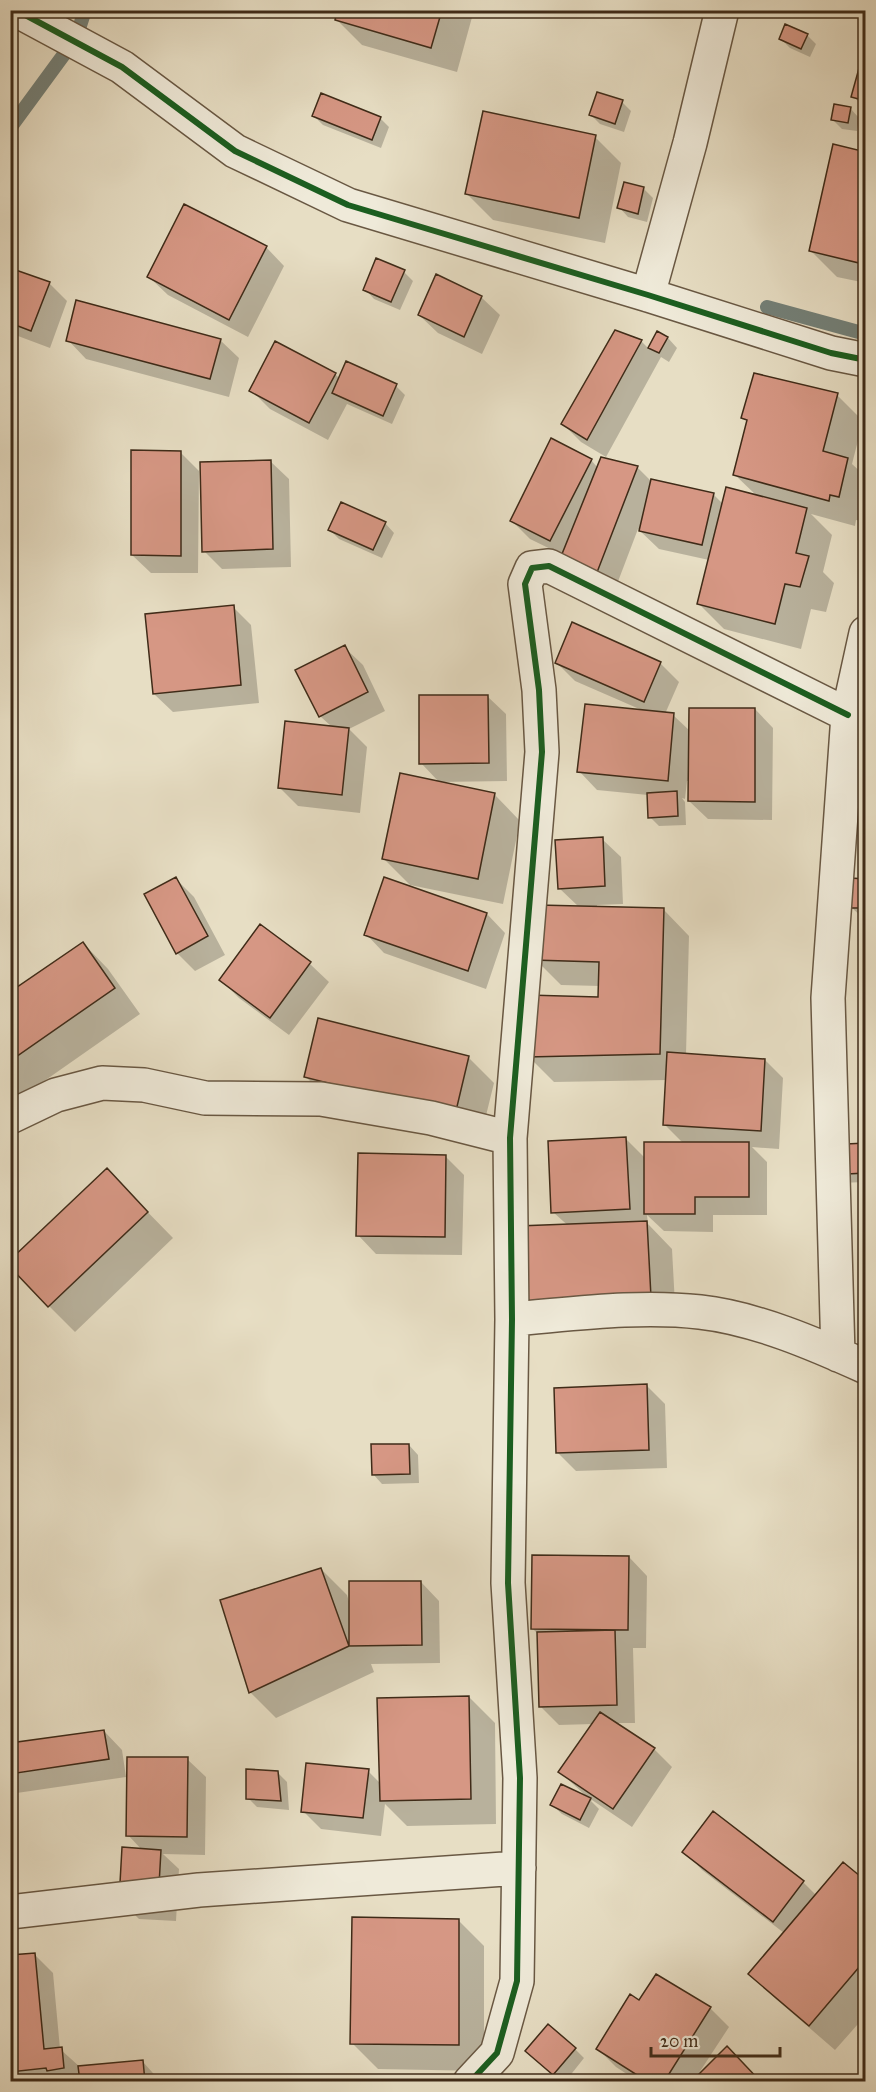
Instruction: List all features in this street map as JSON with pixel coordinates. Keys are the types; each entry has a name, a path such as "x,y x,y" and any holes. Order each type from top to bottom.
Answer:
{"street":[{"path":"16,10 122,67 235,151 348,205 648,295 831,353 866,360"},
{"path":"648,295 690,142 722,10"},
{"path":"470,2082 497,2053 517,1981 520,1778 508,1583 512,1319 510,1138 542,752 539,690 525,584 532,568 549,566 848,715"},
{"path":"512,1319 625,1310 701,1312 769,1327 852,1361 828,998 848,715 866,633"},
{"path":"10,1117 56,1095 102,1083 144,1085 205,1098 321,1099 431,1118 510,1138"},
{"path":"10,1912 199,1890 519,1868"}],"building":[{"path":"337,10 442,10 431,48 335,20"},
{"path":"785,24 808,34 801,49 779,39"},
{"path":"866,43 866,101 851,97"},
{"path":"597,92 623,100 615,124 589,115"},
{"path":"321,93 381,117 372,140 312,116"},
{"path":"834,104 851,107 848,123 831,120"},
{"path":"483,111 596,135 579,218 465,194"},
{"path":"833,144 866,152 866,249 862,249 859,263 809,251"},
{"path":"624,182 644,187 638,214 617,208"},
{"path":"184,204 267,246 229,320 147,277"},
{"path":"376,258 405,270 391,302 363,290"},
{"path":"10,268 50,282 31,331 10,323"},
{"path":"436,274 482,296 464,337 418,315"},
{"path":"76,300 221,339 210,379 66,341"},
{"path":"615,330 642,340 587,440 561,424"},
{"path":"657,331 668,337 659,353 648,348"},
{"path":"275,341 336,373 309,423 249,391"},
{"path":"346,361 397,384 383,416 332,393"},
{"path":"754,373 838,393 823,451 848,458 839,497 830,495 829,501 733,475 747,420 741,418"},
{"path":"551,438 592,459 550,541 510,521"},
{"path":"131,450 181,451 181,556 131,555"},
{"path":"601,457 638,466 596,575 562,554"},
{"path":"271,460 273,549 202,552 200,462"},
{"path":"651,479 714,493 702,545 639,531"},
{"path":"726,487 807,508 796,553 809,556 800,587 785,584 775,624 697,604"},
{"path":"341,502 386,522 373,550 328,530"},
{"path":"234,605 241,685 153,694 145,614"},
{"path":"572,622 661,662 644,702 555,663"},
{"path":"345,645 368,692 319,717 295,670"},
{"path":"419,695 488,695 489,763 419,764"},
{"path":"585,704 674,713 668,781 577,772"},
{"path":"689,708 755,708 755,802 688,801"},
{"path":"285,721 349,728 342,795 278,788"},
{"path":"400,773 495,793 478,879 382,859"},
{"path":"677,791 678,816 648,818 647,793"},
{"path":"603,837 605,886 558,889 555,840"},
{"path":"176,877 208,936 176,954 144,894"},
{"path":"384,877 487,913 468,971 364,935"},
{"path":"850,878 866,879 866,908 850,908"},
{"path":"538,905 664,908 660,1054 527,1057 528,995 598,997 599,962 533,960"},
{"path":"260,924 311,962 270,1018 219,980"},
{"path":"83,942 115,988 10,1061 10,992"},
{"path":"318,1018 469,1056 455,1115 304,1077"},
{"path":"860,1040 866,1040 866,1079 860,1079"},
{"path":"667,1052 765,1059 761,1131 663,1125"},
{"path":"626,1137 630,1209 551,1213 548,1141"},
{"path":"644,1142 749,1142 749,1197 695,1197 695,1214 644,1214"},
{"path":"866,1143 866,1173 827,1175 825,1145"},
{"path":"358,1153 446,1155 445,1237 356,1236"},
{"path":"107,1168 148,1212 48,1307 10,1267 10,1260"},
{"path":"647,1221 651,1297 521,1303 518,1226"},
{"path":"647,1384 649,1450 556,1453 554,1388"},
{"path":"371,1444 409,1444 410,1474 372,1475"},
{"path":"532,1555 629,1556 628,1630 531,1629"},
{"path":"321,1568 349,1646 249,1693 220,1600"},
{"path":"349,1581 421,1581 422,1645 349,1646"},
{"path":"615,1630 617,1705 539,1707 537,1632"},
{"path":"469,1696 471,1799 380,1801 377,1698"},
{"path":"600,1712 655,1748 613,1809 558,1772"},
{"path":"104,1730 109,1759 10,1774 10,1743"},
{"path":"127,1757 188,1757 187,1837 126,1836"},
{"path":"306,1763 369,1769 363,1818 301,1812"},
{"path":"246,1769 278,1771 281,1801 246,1799"},
{"path":"561,1784 591,1798 580,1820 550,1805"},
{"path":"713,1811 804,1881 773,1922 682,1852"},
{"path":"122,1847 161,1850 158,1903 119,1901"},
{"path":"843,1862 866,1881 866,1959 809,2026 748,1974"},
{"path":"352,1917 459,1919 459,2045 350,2044"},
{"path":"35,1953 44,2049 62,2047 64,2068 10,2072 10,1955"},
{"path":"656,1974 711,2007 664,2082 648,2082 596,2049 630,1994 639,2000"},
{"path":"548,2024 576,2048 553,2075 525,2051"},
{"path":"727,2046 761,2082 691,2082"},
{"path":"143,2060 145,2082 80,2082 78,2066"},
{"path":"35,2075 36,2082 15,2082 14,2077"}],"waterway":[{"path":"10,128 76,38 85,10"},
{"path":"767,307 866,334"}],"cycle path":[{"path":"16,10 122,67 235,151 348,205 648,295 831,353 866,360"},
{"path":"470,2082 497,2053 517,1981 520,1778 508,1583 512,1319 510,1138 542,752 539,690 525,584 532,568 549,566 848,715"}]}
